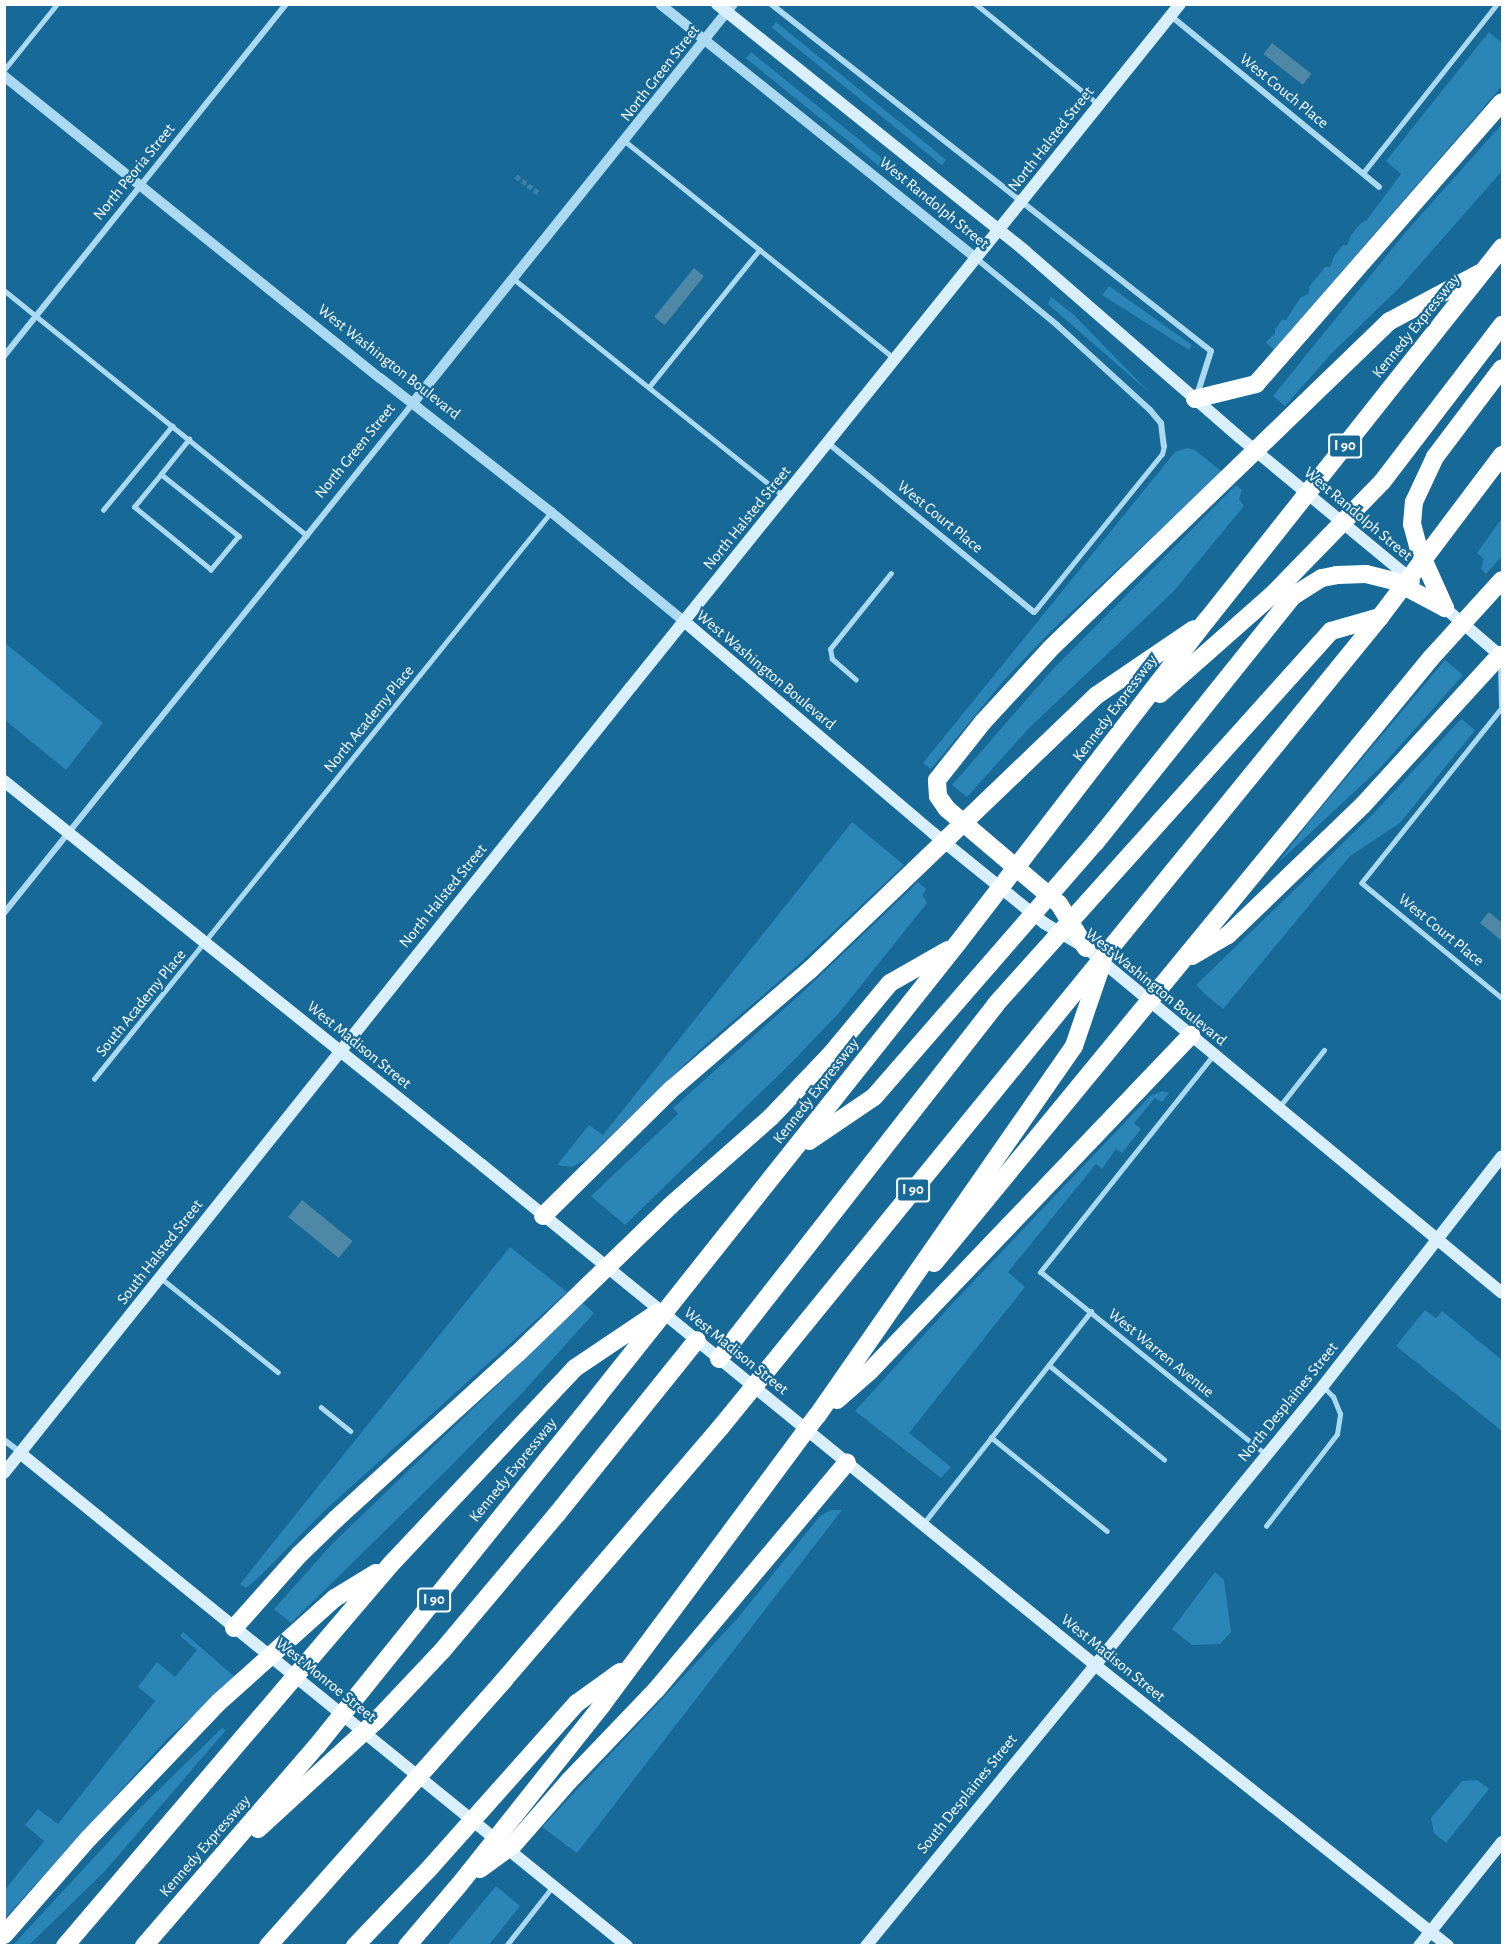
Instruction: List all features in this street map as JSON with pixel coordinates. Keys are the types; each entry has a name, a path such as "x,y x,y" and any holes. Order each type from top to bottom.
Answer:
{"highway":[{"path":"1195,399 1256,384 1503,102"},
{"name":"Kennedy Expressway","path":"144,1946 315,1747 794,1151 1206,621 1503,247"},
{"path":"1086,948 1059,904 950,813 938,796 937,780 982,722 1051,648 1390,321 1485,271"},
{"path":"1131,720 1272,595 1382,482 1498,332"},
{"path":"1445,608 1419,550 1412,524 1414,502 1423,477 1435,457 1503,368"},
{"name":"I 90","path":"268,1946 504,1680 720,1428 1380,617 1503,454"},
{"path":"794,1151 874,1096 1095,843 1293,596 1322,578 1354,573 1380,576 1445,608"},
{"path":"898,1302 954,1242 1257,868 1431,658 1503,580"},
{"path":"719,1359 996,1004 1331,631 1380,617"},
{"path":"543,1216 674,1088 811,969 1097,695 1206,621"},
{"path":"1183,962 1228,935 1364,805 1502,655"},
{"path":"234,1628 299,1555 336,1519 517,1354 670,1206 771,1117 831,1054 890,983 957,944"},
{"name":"I 90","path":"407,1946 602,1705 817,1416 898,1302 1074,1046 1106,951"},
{"path":"817,1416 870,1371 1185,1030"},
{"name":"I 90","path":"65,1946 391,1564 575,1368 671,1304"},
{"path":"191,1892 401,1696 557,1514 697,1340"},
{"path":"459,1884 514,1844 569,1780 656,1690 847,1462"},
{"path":"4,1935 89,1838 219,1702 335,1598 391,1564"},
{"path":"355,1946 428,1870 577,1703 632,1664"}],"main road":[{"name":"North Halsted Street","path":"342,1052 1179,4"},
{"name":"West Randolph Street","path":"725,7 999,231 1239,437 1502,655"},
{"name":"West Washington Boulevard","path":"685,622 933,833 1044,923 1086,948 1503,1293"},
{"name":"West Madison Street","path":"4,781 342,1052 1095,1665 1448,1946"},
{"name":"South Halsted Street","path":"4,1473 342,1052"},
{"name":"North Desplaines Street","path":"1095,1665 1323,1386 1503,1156"},
{"name":"West Monroe Street","path":"21,1453 627,1946"},
{"name":"South Desplaines Street","path":"866,1946 1095,1665"},
{"path":"1419,1946 1503,1842"}],"street":[{"name":"North Peoria Street","path":"4,356 286,4"},
{"name":"West Randolph Street","path":"660,4 1057,325 1150,410 1161,423 1164,446"},
{"path":"771,4 1211,351 1195,399"},
{"name":"North Green Street","path":"4,913 625,141 704,40 725,7"},
{"name":"West Couch Place","path":"1170,16 1379,187"},
{"name":"West Washington Boulevard","path":"4,75 551,512 685,622"},
{"name":"West Court Place","path":"828,443 1034,612"},
{"path":"1502,655 1503,707"},
{"name":"West Monroe Street","path":"4,1440 21,1453"}],"lane":[{"path":"4,70 57,4"},
{"path":"976,4 1099,105"},
{"path":"1363,173 1497,4"},
{"path":"625,141 896,360"},
{"path":"649,387 759,250"},
{"path":"514,279 785,497"},
{"path":"4,290 307,535"},
{"path":"103,510 172,426"},
{"path":"161,474 239,536 211,570 134,507 189,439"},
{"path":"1034,612 1162,454 1164,446"},
{"name":"North Academy Place","path":"206,942 551,512"},
{"path":"856,680 832,659 830,649 891,573"},
{"name":"West Court Place","path":"1503,707 1362,883 1503,998"},
{"name":"South Academy Place","path":"94,1079 206,942"},
{"path":"1279,1108 1324,1050"},
{"name":"West Warren Avenue","path":"1214,1055 1041,1272 1266,1454"},
{"path":"161,1278 278,1372"},
{"path":"923,1524 1090,1311"},
{"path":"1048,1365 1164,1459"},
{"path":"1266,1526 1337,1434 1340,1414 1338,1407 1323,1386"},
{"path":"321,1407 351,1431"},
{"path":"992,1437 1107,1531"},
{"path":"506,1946 554,1885"}],"shaded area":[{"path":"776,22 946,160 942,165 772,27"},
{"path":"1489,32 1502,43 1502,86 1274,350 1266,342 1275,333 1275,329 1282,320 1286,320 1300,298 1309,293 1309,287 1325,267 1330,267 1334,256 1343,245 1347,245 1351,235 1362,222 1366,221 1401,174 1386,161"},
{"path":"1272,43 1311,74 1303,85 1263,54"},
{"path":"751,52 922,190 917,197 746,58"},
{"path":"1502,124 1502,171 1400,287 1331,354 1285,406 1273,396 1405,233"},
{"path":"694,268 704,276 664,325 654,317"},
{"path":"1109,286 1192,345 1189,350 1102,295"},
{"path":"1051,297 1074,315 1151,394 1048,304"},
{"path":"1187,448 1195,450 1222,472 1051,631 1004,680 931,769 923,763 1175,452"},
{"path":"1236,485 1242,490 1239,499 1244,506 1173,592 1029,728 967,797 952,785 1054,668"},
{"path":"1502,518 1502,556 1486,574 1481,569 1484,559 1477,553"},
{"path":"5,643 103,723 66,770 5,720"},
{"path":"1445,660 1463,675 1381,767 1278,863 1310,821"},
{"path":"1461,719 1475,730 1400,823 1350,856 1223,1009 1206,995 1196,985 1374,813"},
{"path":"852,822 904,865 799,964 705,1045 584,1161 572,1167 557,1165 589,1125 603,1135"},
{"path":"918,882 926,889 923,895 927,903 839,1013 625,1225 591,1196 678,1114 673,1108 804,991"},
{"path":"1489,912 1502,923 1502,941 1480,923"},
{"path":"1162,1091 1169,1093 1162,1102 1155,1098 1134,1123 1141,1129 1122,1153 1116,1149 1102,1169 1096,1164 1008,1272 1025,1287 909,1433 951,1467 941,1478 855,1411 953,1303 1150,1096"},
{"path":"302,1200 353,1241 339,1258 288,1217"},
{"path":"510,1247 567,1292 323,1512 259,1577 246,1588 240,1584"},
{"path":"583,1303 594,1313 524,1391 449,1468 291,1623 274,1609 333,1543"},
{"path":"1425,1310 1436,1318 1442,1311 1502,1360 1502,1431 1396,1346"},
{"path":"831,1510 842,1510 577,1853 542,1827 737,1619 820,1516"},
{"path":"1215,1572 1224,1580 1231,1632 1220,1644 1192,1645 1172,1629"},
{"path":"183,1632 236,1678 168,1738 5,1918 5,1890 44,1841 25,1825 38,1809 58,1824 155,1701 138,1687 157,1662 175,1677 197,1650 180,1636"},
{"path":"222,1728 226,1730 105,1871 29,1945 13,1945 138,1810"},
{"path":"1477,1780 1489,1789 1446,1843 1434,1833 1431,1818 1462,1781"},
{"path":"496,1886 520,1906 489,1945 447,1945"}],"tunnel":[{"path":"516,176 540,194"}]}
